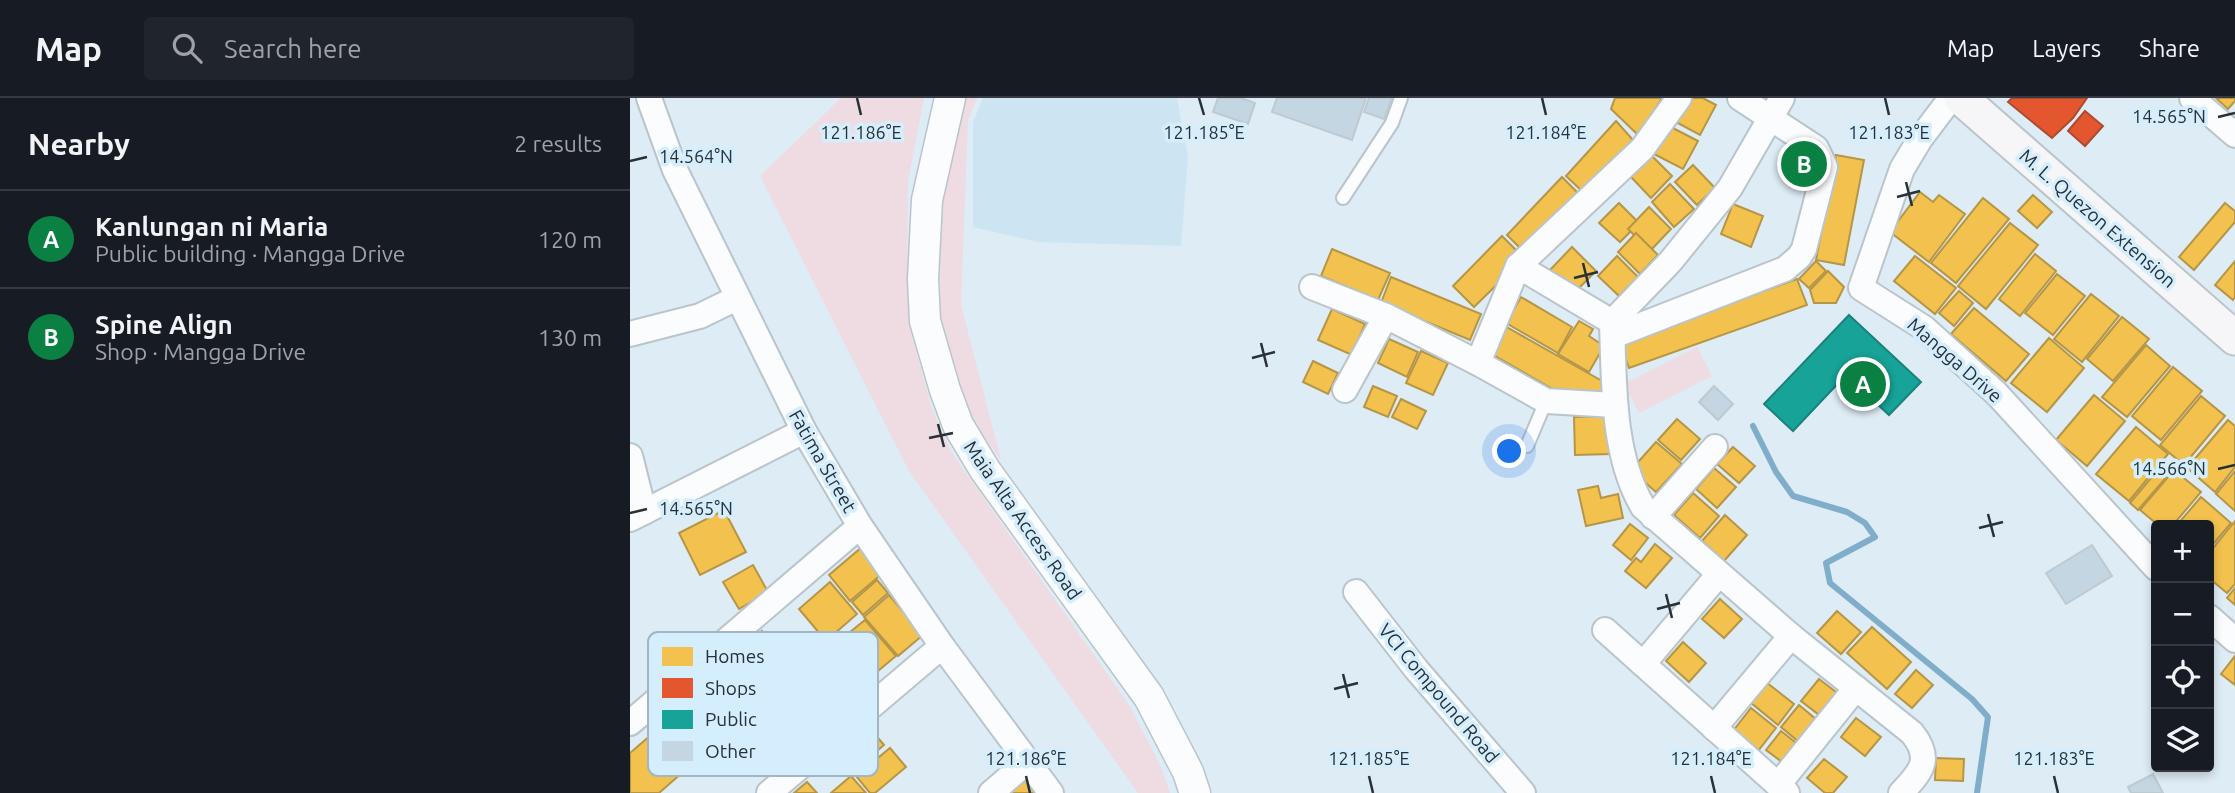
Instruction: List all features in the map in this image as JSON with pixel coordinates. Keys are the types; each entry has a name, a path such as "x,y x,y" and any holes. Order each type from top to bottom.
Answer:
{"main road":[{"name":"M. L. Quezon Extension","path":"1961,98 2235,338"}],"street":[{"name":"Fatima Street","path":"649,98 675,170 804,431 860,526 942,646 1051,793"},
{"name":"Maia Alta Access Road","path":"950,98 926,200 923,266 925,321 945,390 958,425 985,470 1149,697 1188,772 1195,793"},
{"path":"1478,363 1518,266 1642,149 1679,98"},
{"path":"1613,329 1776,273 1799,257 1807,240 1825,167 1816,148 1777,108 1740,98"},
{"name":"Mangga Drive","path":"1951,98 1920,139 1902,169 1861,288 1924,328 1996,393 2151,563"},
{"path":"2192,98 2235,135"},
{"path":"1777,108 1730,188 1613,329 1615,405 1628,472 1634,493 1643,507 1791,636 1921,743 1924,757 1922,766 1918,775 1901,793"},
{"path":"1518,266 1613,329"},
{"path":"1312,287 1386,316 1546,401 1615,405"},
{"path":"630,334 700,316 737,298"},
{"path":"1345,390 1386,316"},
{"path":"630,456 637,516 804,431"},
{"path":"1653,517 1715,446"},
{"path":"736,632 860,526"},
{"path":"1643,664 1719,574"},
{"name":"VCI Compound Road","path":"1356,592 1416,669 1523,793"},
{"path":"2214,621 2235,640"},
{"path":"1605,630 1782,789 1856,688"},
{"path":"1714,728 1791,636"},
{"path":"878,700 942,646"},
{"path":"630,723 648,708"},
{"path":"991,793 1027,762"},
{"path":"769,793 789,776"}],"lane":[{"path":"1343,198 1392,123 1401,98"},
{"path":"1527,446 1546,401"}],"shaded area":[{"path":"841,98 924,98 908,182 907,261 912,336 932,409 952,453 1129,705 1161,767 1170,793 1138,793 909,471 760,176"},
{"path":"957,98 977,98 968,120 961,305 1001,460 965,410 940,328 941,176"},
{"path":"983,98 1177,98 1188,157 1181,246 1038,242 973,227 973,122"},
{"path":"1697,347 1712,376 1639,413 1624,384"}],"building: Homes":[{"path":"1615,98 1662,98 1639,136 1611,109"},
{"path":"1686,98 1703,98 1716,105 1700,135 1674,121"},
{"path":"2216,98 2235,98 2235,101 2228,109"},
{"path":"1616,121 1633,140 1584,193 1566,176"},
{"path":"1669,126 1698,141 1683,169 1654,154"},
{"path":"1651,155 1672,176 1651,198 1630,176"},
{"path":"1836,155 1864,160 1844,265 1816,260"},
{"path":"1693,165 1715,188 1697,205 1675,182"},
{"path":"1562,177 1580,195 1525,253 1507,235"},
{"path":"1670,184 1694,209 1674,227 1652,202"},
{"path":"1920,192 1933,202 1939,195 1965,214 1929,262 1890,232"},
{"path":"2033,195 2052,212 2037,228 2018,211"},
{"path":"1983,198 2009,219 1956,283 1931,263"},
{"path":"1619,203 1639,223 1620,242 1599,223"},
{"path":"2225,203 2235,211 2235,222 2194,270 2179,257"},
{"path":"1733,204 1763,216 1751,247 1721,234"},
{"path":"1649,207 1671,229 1650,251 1628,229"},
{"path":"2010,223 2038,245 1986,309 1958,286"},
{"path":"1636,233 1658,255 1640,274 1618,252"},
{"path":"1502,236 1524,258 1474,307 1453,286"},
{"path":"1572,247 1596,271 1573,294 1549,271"},
{"path":"1332,249 1390,273 1378,300 1321,276"},
{"path":"2035,254 2056,271 2020,316 1999,299"},
{"path":"1617,256 1638,277 1619,296 1598,276"},
{"path":"1915,256 1956,288 1935,314 1894,281"},
{"path":"1816,261 1826,271 1809,288 1799,279"},
{"path":"2235,261 2235,297 2233,300 2215,285"},
{"path":"1828,271 1844,287 1836,303 1814,303 1810,290"},
{"path":"2057,274 2085,296 2053,335 2025,313"},
{"path":"1391,277 1481,314 1470,340 1381,303"},
{"path":"1797,279 1807,305 1629,368 1620,343"},
{"path":"1959,291 1973,303 1954,326 1939,313"},
{"path":"2091,294 2119,316 2082,362 2054,339"},
{"path":"1521,297 1572,327 1558,353 1506,323"},
{"path":"1974,308 2029,354 2006,381 1951,334"},
{"path":"1332,309 1365,324 1352,355 1318,340"},
{"path":"2122,317 2149,339 2113,381 2087,359"},
{"path":"1579,321 1593,329 1589,336 1604,346 1589,372 1558,354"},
{"path":"1503,325 1611,386 1603,399 1574,398 1559,389 1558,392 1488,352"},
{"path":"2049,338 2084,368 2047,412 2011,383"},
{"path":"1389,339 1418,352 1407,377 1378,363"},
{"path":"2146,345 2170,366 2127,417 2102,397"},
{"path":"1421,351 1448,363 1433,395 1406,383"},
{"path":"1313,361 1338,373 1328,394 1303,382"},
{"path":"2173,367 2202,391 2161,440 2132,416"},
{"path":"1373,386 1397,396 1388,417 1364,407"},
{"path":"2094,395 2125,421 2087,466 2056,440"},
{"path":"2201,396 2225,416 2184,465 2160,445"},
{"path":"1401,399 1426,411 1417,429 1392,417"},
{"path":"1610,416 1611,454 1575,455 1574,417"},
{"path":"1677,419 1700,439 1681,460 1658,440"},
{"path":"2228,420 2235,426 2235,467 2215,492 2187,468"},
{"path":"2136,427 2168,454 2129,501 2096,474"},
{"path":"1656,442 1682,464 1656,492 1631,470"},
{"path":"1733,447 1755,466 1739,483 1717,464"},
{"path":"2161,466 2170,473 2138,510 2130,503"},
{"path":"1714,468 1736,487 1717,508 1696,489"},
{"path":"2174,470 2201,492 2177,520 2152,520 2140,510"},
{"path":"2235,471 2235,511 2216,494"},
{"path":"1598,486 1601,498 1618,494 1623,518 1586,526 1578,490"},
{"path":"1693,493 1719,516 1700,538 1674,515"},
{"path":"2201,497 2231,523 2214,543 2214,520 2181,520"},
{"path":"724,510 746,552 700,575 679,533"},
{"path":"1725,515 1747,535 1724,561 1702,541"},
{"path":"2235,521 2235,584 2227,593 2214,582 2214,547"},
{"path":"1630,524 1648,538 1631,560 1613,545"},
{"path":"1655,544 1672,558 1646,588 1625,571 1636,558 1641,562"},
{"path":"862,547 884,572 850,601 829,575"},
{"path":"753,565 768,592 739,609 723,582"},
{"path":"877,580 888,593 863,615 852,602"},
{"path":"830,582 857,614 836,632 818,632 799,609"},
{"path":"2235,588 2235,605 2227,598"},
{"path":"889,595 923,635 898,656 864,617"},
{"path":"1720,599 1742,619 1724,638 1702,619"},
{"path":"1837,611 1861,632 1841,654 1817,633"},
{"path":"865,620 875,632 850,632"},
{"path":"1872,627 1911,662 1887,689 1847,653"},
{"path":"878,635 896,656 878,671"},
{"path":"1683,642 1706,663 1689,682 1666,661"},
{"path":"2235,656 2235,685 2221,674"},
{"path":"1916,670 1933,685 1912,708 1895,694"},
{"path":"1819,679 1845,699 1827,721 1801,701"},
{"path":"1766,682 1794,704 1778,725 1750,702"},
{"path":"1799,705 1823,725 1805,747 1781,727"},
{"path":"1751,708 1776,728 1758,751 1733,731"},
{"path":"1856,718 1881,737 1865,756 1841,737"},
{"path":"1781,731 1805,750 1790,768 1766,750"},
{"path":"648,737 648,776 678,776 659,793 630,793 630,753"},
{"path":"878,738 884,745 878,750"},
{"path":"890,748 906,767 875,793 870,793 856,776 878,776 878,758"},
{"path":"1936,758 1964,759 1963,781 1935,780"},
{"path":"1824,759 1847,777 1833,793 1825,793 1807,778"},
{"path":"851,776 866,793 831,793"},
{"path":"1027,778 1039,793 1008,793"},
{"path":"807,782 817,793 794,793"}],"building: Shops":[{"path":"2012,98 2087,98 2073,118 2052,138 2008,102"},
{"path":"2085,111 2103,126 2085,146 2068,131"}],"building: Public":[{"path":"1849,315 1921,382 1889,415 1846,375 1793,431 1764,404"}],"building: Other":[{"path":"1218,98 1241,98 1255,103 1248,124 1213,112"},
{"path":"1277,98 1366,98 1352,140 1272,112"},
{"path":"1369,98 1392,98 1384,119 1364,112"},
{"path":"1714,386 1733,404 1718,420 1699,402"},
{"path":"2092,545 2112,576 2066,604 2046,573"},
{"path":"2153,774 2163,793 2131,793 2128,787"}],"waterway":[{"path":"1753,426 1776,472 1793,496 1847,512 1865,523 1875,537 1826,563 1830,583 1972,699 1988,717 1977,793"}],"place":[{"name":"Spine Align","path":"1804,164"},
{"name":"Kanlungan ni Maria","path":"1863,384"}]}
